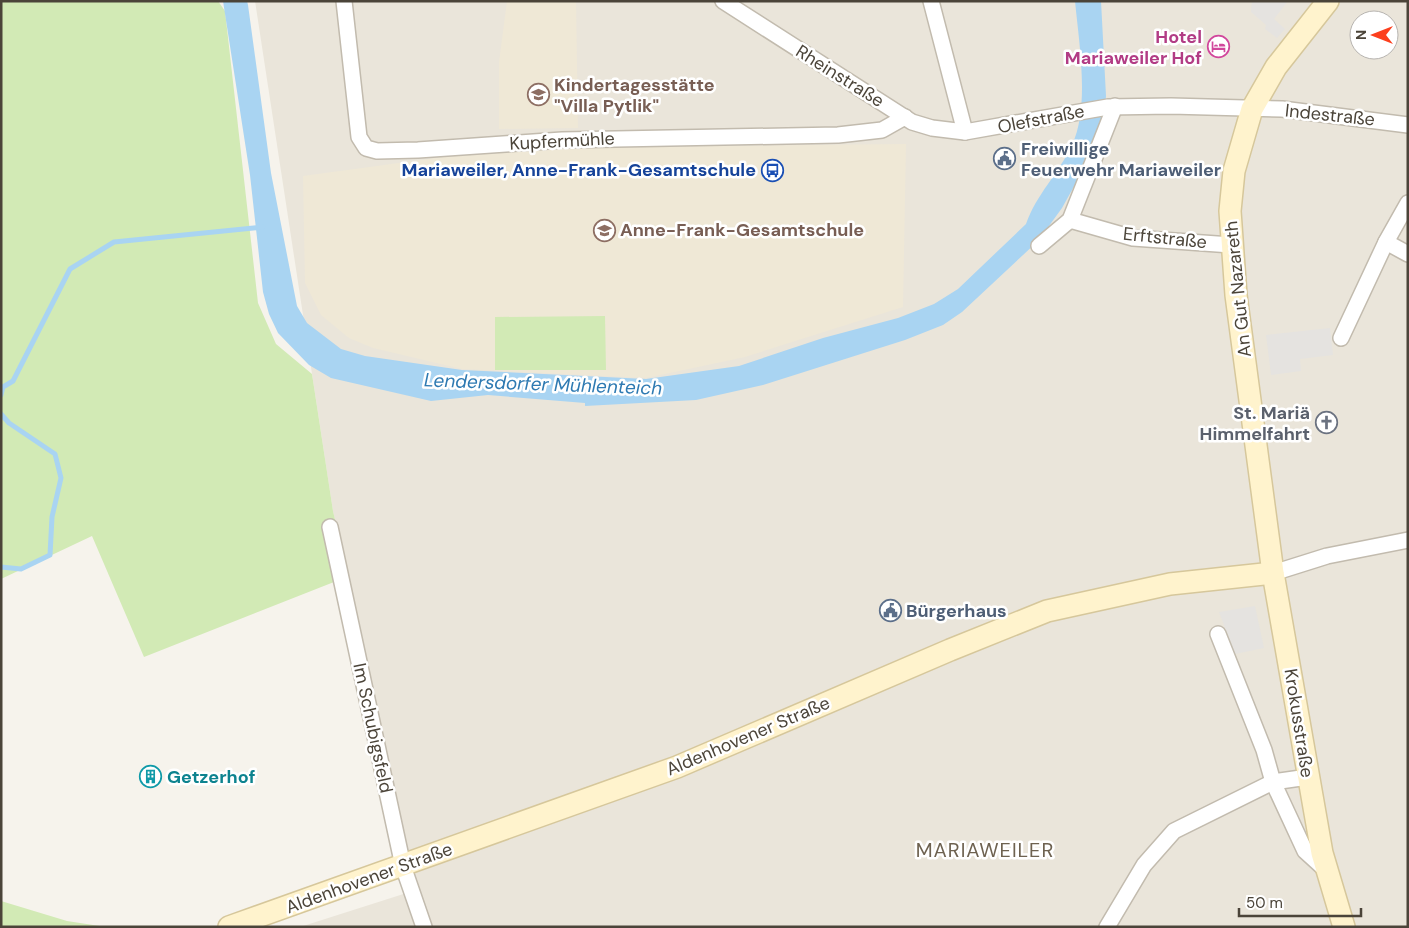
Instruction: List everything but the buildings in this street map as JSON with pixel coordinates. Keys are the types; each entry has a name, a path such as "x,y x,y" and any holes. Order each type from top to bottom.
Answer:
{"main road":[{"name":"An Gut Nazareth","path":"1273,573 1231,245 1230,211 1234,171 1252,109 1276,67 1328,1"},
{"name":"Krokusstraße","path":"1273,573 1322,853 1344,927"},
{"name":"Aldenhovener Straße","path":"229,927 677,767 950,650 1047,611 1170,584 1273,573"}],"street":[{"name":"Kupfermühle","path":"344,1 359,137 366,148 377,150 418,150 562,140 838,135 882,130 905,117"},
{"name":"Rheinstraße","path":"723,1 912,122 932,128 965,132"},
{"path":"931,1 965,132"},
{"path":"1039,246 1070,220 1112,106"},
{"name":"Olefstraße","path":"965,132 1112,106 1252,109"},
{"name":"Indestraße","path":"1252,109 1298,110 1408,125"},
{"path":"1341,338 1386,242 1408,204"},
{"name":"Erftstraße","path":"1070,220 1133,238 1231,245"},
{"path":"1386,242 1408,254"},
{"name":"Im Schubigsfeld","path":"330,527 403,866 424,927"},
{"path":"1273,573 1327,556 1408,540"},
{"name":"Krokusstraße","path":"1218,634 1264,750 1274,782 1305,851 1328,872"},
{"path":"1108,927 1144,864 1174,830 1274,782 1308,777"}],"shaded area":[{"path":"255,1 1408,1 1408,927 300,927 416,890 333,511"},
{"name":"Kindertagesstätte \"Villa Pytlik\"","path":"507,1 576,1 578,128 499,129 499,62"},
{"path":"1252,1 1288,1 1274,19 1285,29 1277,38 1265,29 1266,25 1251,12"},
{"name":"Anne-Frank-Gesamtschule","path":"906,144 903,307 745,357 646,378 462,369 373,348 349,338 321,315 305,283 303,176 465,154 618,147"},
{"path":"1330,328 1333,355 1300,359 1301,371 1271,375 1266,335"},
{"path":"1255,606 1264,648 1235,654 1219,612"}],"green space":[{"path":"1,1 218,1 225,11 258,303 276,344 312,374 333,511 347,573 334,582 144,657 92,536 1,579"},
{"path":"605,316 606,370 495,370 495,317"},
{"path":"1,901 67,921 106,927 1,927"}],"water":[{"name":"Lendersdorfer Mühlenteich","path":"223,1 247,1 248,5 271,173 297,306 307,323 341,349 365,356 462,370 646,379 739,366 823,338 898,318 934,304 958,289 1026,224 1030,213 1072,145 1081,112 1082,94 1081,55 1075,1 1101,1 1106,96 1102,136 1062,208 1038,241 962,312 943,325 905,340 763,385 696,400 585,406 585,403 488,395 431,401 331,378 309,365 278,333 269,314 263,292 250,175"}],"waterway":[{"path":"1,395 3,387 13,381 70,269 114,242 263,227"},
{"path":"1,414 9,423 55,454 61,478 52,517 50,555 21,569 1,567"}],"place":[{"name":"Hotel Mariaweiler Hof","path":"1218,47"},
{"name":"Kindertagesstätte \"Villa Pytlik\"","path":"538,95"},
{"name":"Freiwillige Feuerwehr Mariaweiler","path":"1005,159"},
{"name":"Mariaweiler, Anne-Frank-Gesamtschule","path":"772,170"},
{"name":"Anne-Frank-Gesamtschule","path":"604,230"},
{"name":"St. Mariä Himmelfahrt","path":"1326,423"},
{"name":"Bürgerhaus","path":"890,611"},
{"name":"Getzerhof","path":"151,777"}],"district":[{"name":"MARIAWEILER","path":"985,850"}]}
